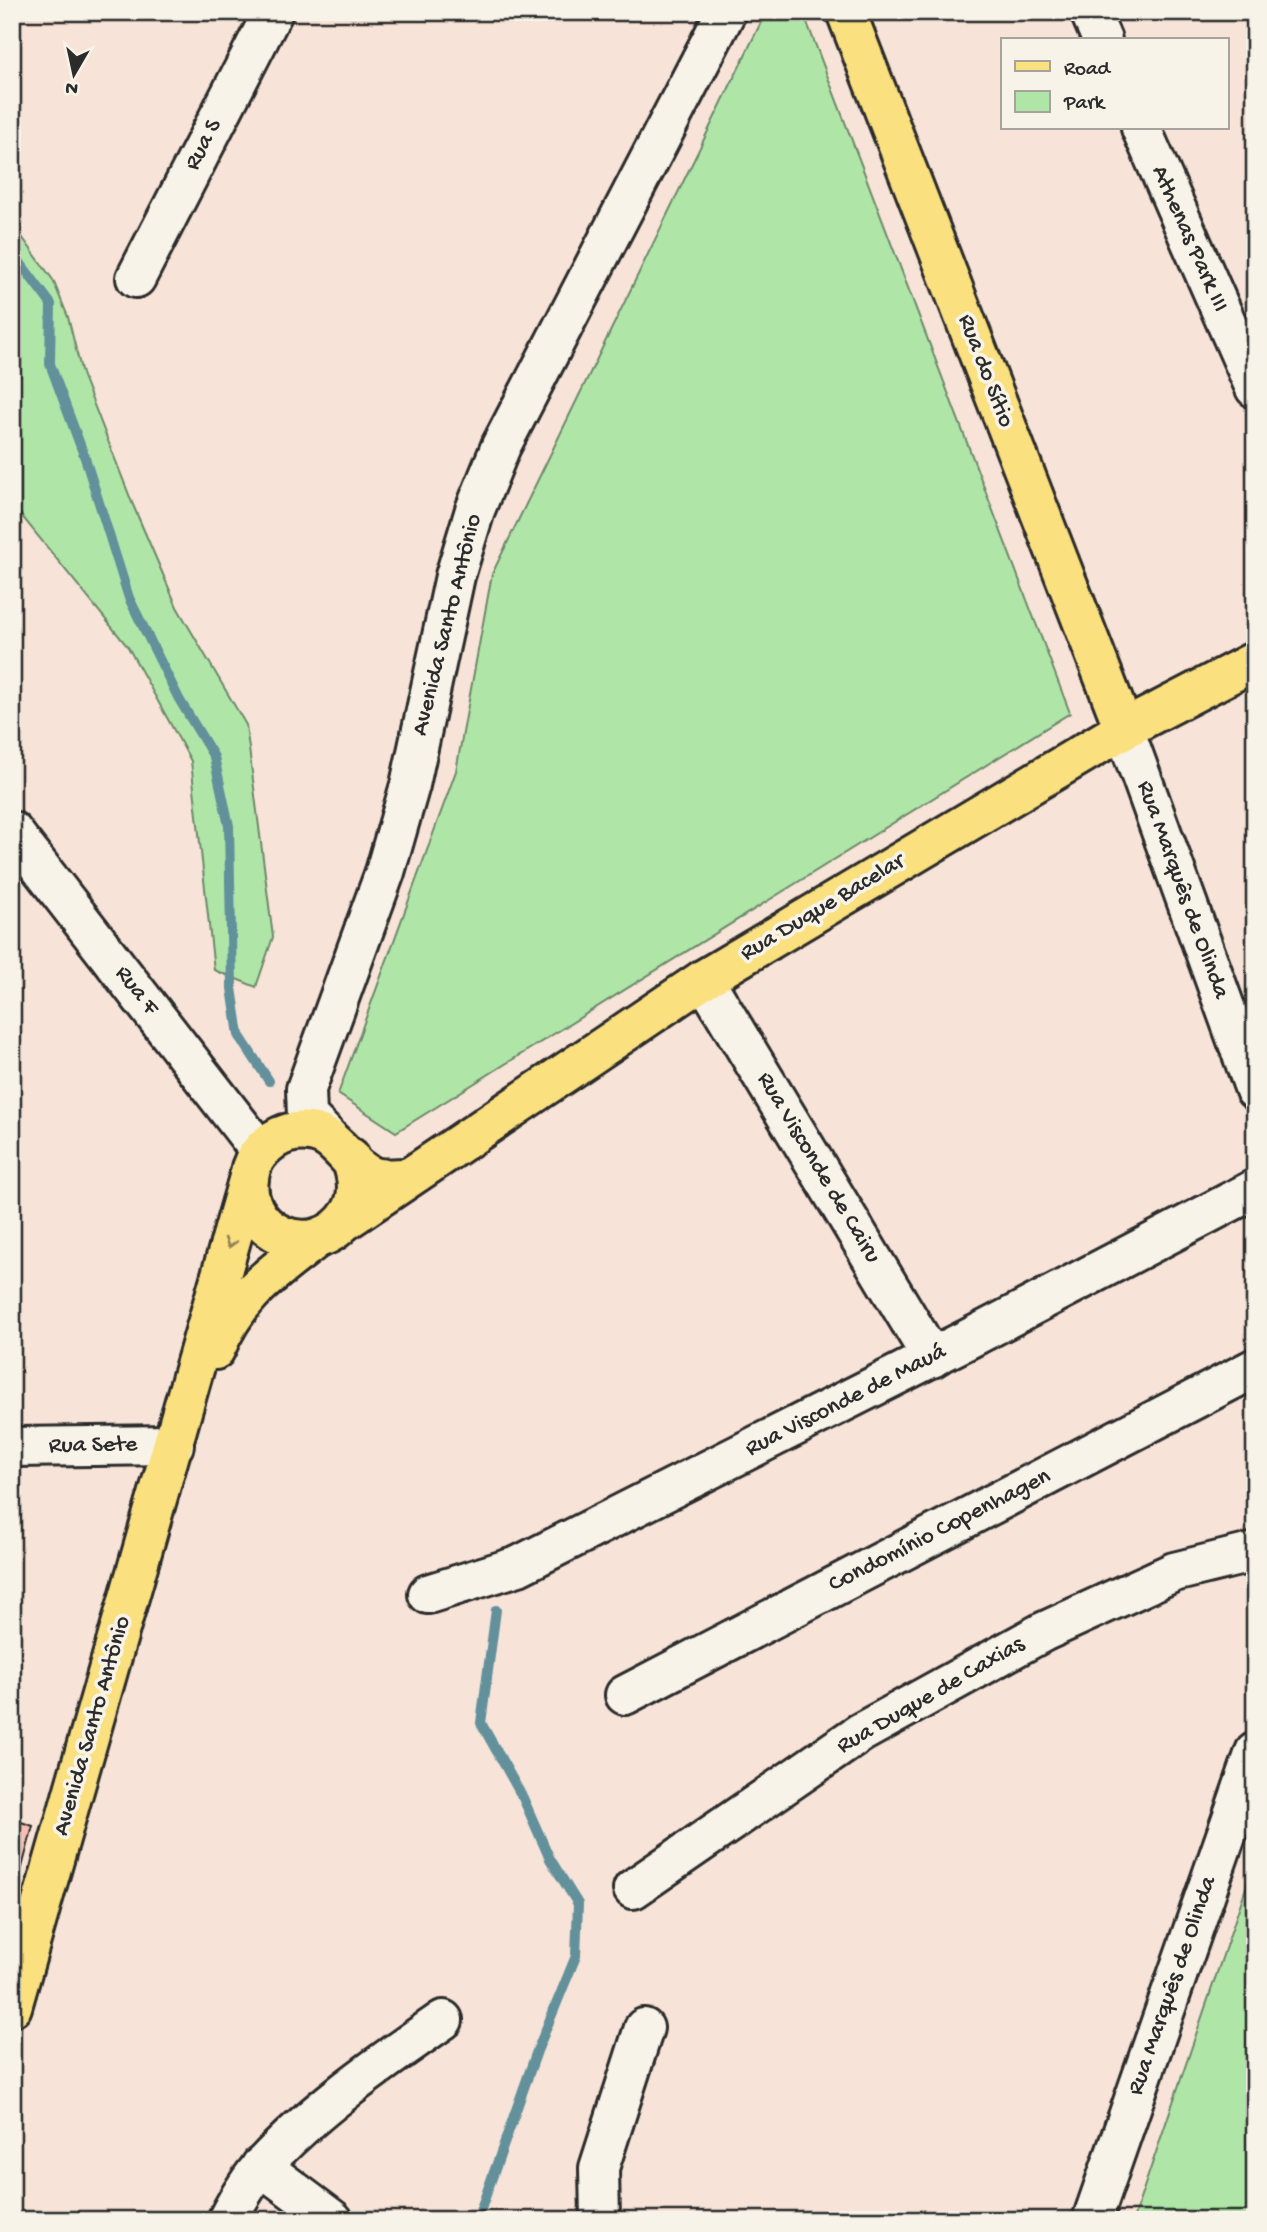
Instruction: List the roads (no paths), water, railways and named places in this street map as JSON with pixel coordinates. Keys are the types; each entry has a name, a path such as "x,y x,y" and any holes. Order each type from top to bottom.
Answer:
{"main road":[{"name":"Rua do Sítio","path":"846,12 1124,729"},
{"name":"Rua Duque Bacelar","path":"330,1230 704,978 1124,729 1255,661"},
{"path":"339,1147 356,1173 354,1207 330,1230 298,1240 280,1235 265,1226 254,1212 248,1194 261,1156 292,1132 310,1132 339,1147 365,1172 375,1177 406,1178"},
{"name":"Avenida Santo Antônio","path":"12,2007 174,1445 261,1156"},
{"name":"Avenida Santo Antônio","path":"174,1445 226,1325 243,1301 264,1279 330,1230"}],"street":[{"name":"Rua S","path":"136,278 273,12"},
{"name":"Avenida Santo Antônio","path":"339,1147 307,1116 306,1089 388,859 410,785 455,576 475,510 501,446 726,12"},
{"path":"1090,12 1101,38"},
{"name":"Athenas Park III","path":"1142,130 1255,388"},
{"name":"Rua Marquês de Olinda","path":"1124,729 1255,1090"},
{"name":"Rua F","path":"12,831 261,1156"},
{"name":"Rua Visconde de Cairu","path":"704,978 932,1358"},
{"name":"Avenida Santo Antônio","path":"261,1156 312,1070"},
{"name":"Rua Visconde de Mauá","path":"428,1594 518,1566 932,1358 1255,1189"},
{"name":"Condomínio Copenhagen","path":"625,1695 1255,1368"},
{"name":"Rua Sete","path":"12,1447 174,1445"},
{"name":"Rua Duque de Caxias","path":"633,1889 860,1733 1043,1632 1174,1572 1255,1552"},
{"name":"Rua Marquês de Olinda","path":"1092,2220 1255,1752"},
{"path":"227,2220 261,2166 368,2074 443,2020"},
{"path":"600,2220 600,2168 644,2028"},
{"path":"261,2166 333,2220"}],"waterway":[{"path":"12,252 51,304 50,364 85,458 129,598 179,699 214,757 229,826 232,988 239,1035 269,1081"},
{"path":"477,2220 537,2051 576,1956 578,1904 550,1859 523,1798 481,1723 496,1610"}]}
